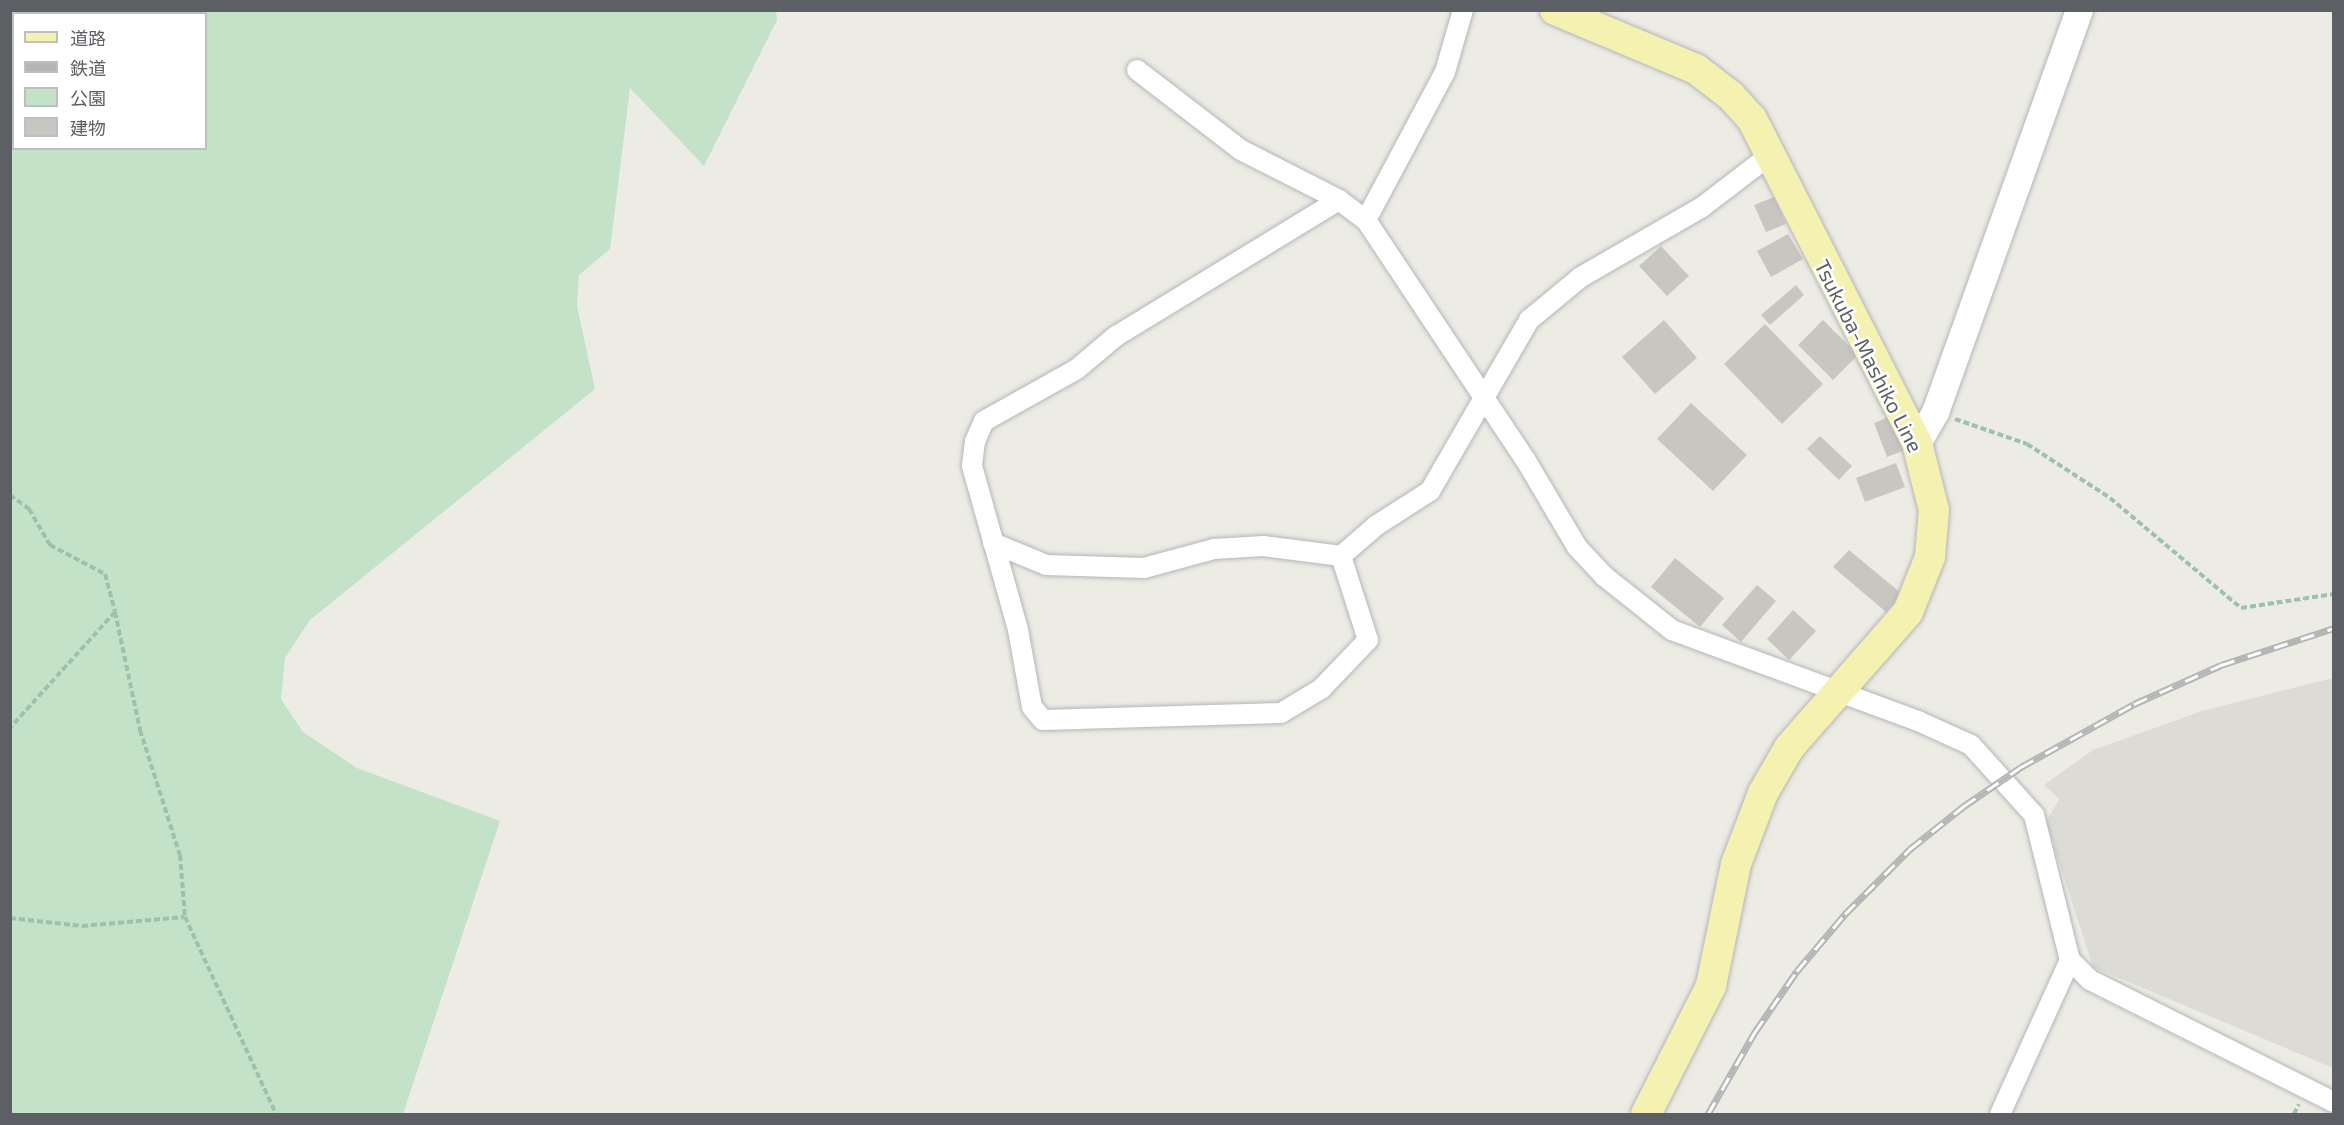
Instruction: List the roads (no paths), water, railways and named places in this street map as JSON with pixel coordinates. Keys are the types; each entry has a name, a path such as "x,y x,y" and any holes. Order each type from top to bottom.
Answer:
{"main road":[{"name":"Tsukuba-Mashiko Line","path":"1555,10 1696,69 1731,96 1752,119 1917,443 1934,510 1930,557 1922,584 1908,612 1836,690 1789,748 1763,793 1736,864 1711,986 1646,1114"}],"street":[{"path":"1366,220 1445,72 1463,10"},
{"path":"1917,443 1935,412 2079,10"},
{"path":"1137,70 1241,150 1339,200 1366,220 1442,329 1485,400 1526,459 1577,547 1604,576 1672,630 1836,690 1971,745 2034,815 2070,960 2090,980 2334,1102"},
{"path":"993,543 1046,565 1144,568 1214,549 1263,546 1341,556 1377,525 1430,491 1485,400 1528,320 1581,277 1702,207 1770,155"},
{"path":"1339,200 1116,336 1077,369 984,421 975,441 972,466 1018,630 1032,707 1043,720 1281,713 1321,689 1368,640 1341,556"},
{"path":"2000,1114 2070,960"}],"railway":[{"path":"1708,1114 1755,1032 1797,971 1845,914 1910,849 1964,806 2021,767 2134,704 2221,665 2334,628"}]}
